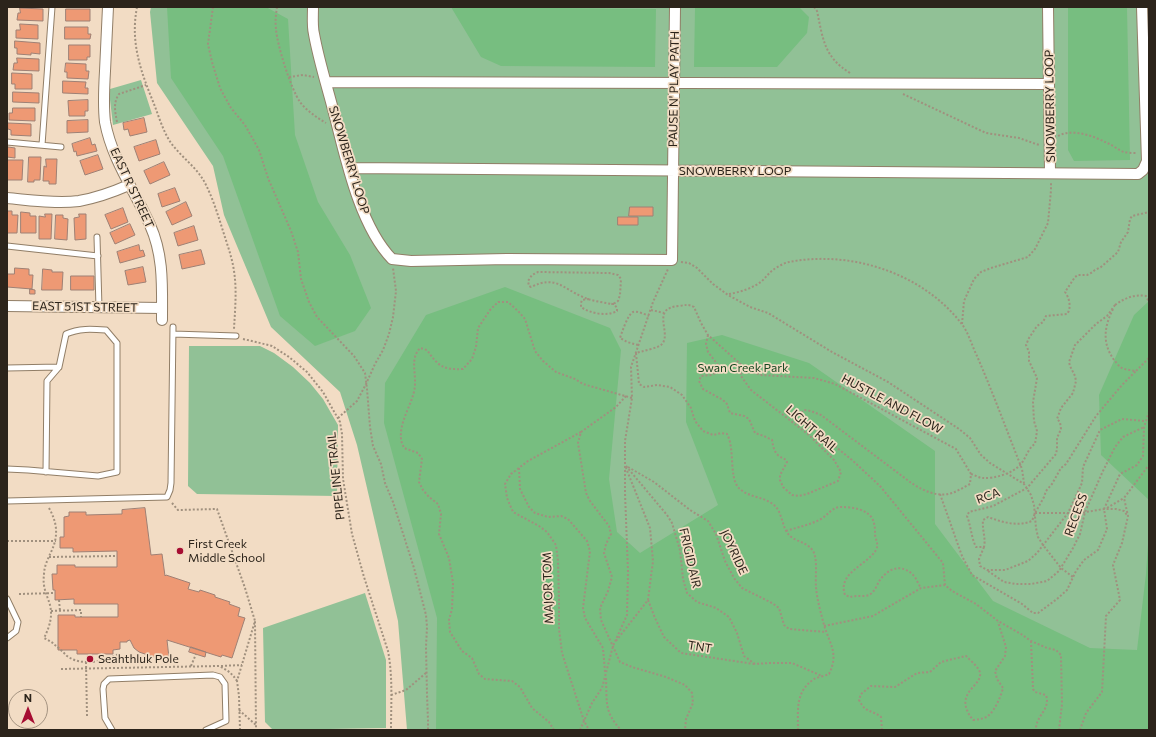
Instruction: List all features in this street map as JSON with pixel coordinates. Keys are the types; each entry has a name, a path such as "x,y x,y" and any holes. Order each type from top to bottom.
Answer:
{"street":[{"name":"EAST R STREET","path":"108,7 104,97 105,122 118,161 129,186 151,225 158,248 162,267 162,320"},
{"name":"SNOWBERRY LOOP","path":"313,7 313,33 358,199 386,254 392,259"},
{"name":"PAUSE N' PLAY PATH","path":"673,171 675,7"},
{"name":"SNOWBERRY LOOP","path":"672,260 673,171 1050,173 1048,7"},
{"path":"1050,173 1138,174 1143,170 1146,161 1146,153 1142,7"},
{"path":"326,82 1049,84"},
{"path":"349,168 673,171"},
{"path":"7,198 43,201 78,201 100,196 129,186"},
{"path":"392,259 405,261 507,259 672,260"},
{"name":"EAST 51ST STREET","path":"7,306 162,308"}],"lane":[{"path":"42,145 52,7"},
{"path":"7,142 61,147"},
{"path":"97,237 99,308"},
{"path":"7,246 98,256"},
{"path":"7,501 167,497 171,483 173,327"},
{"path":"7,469 46,472 98,476 117,472 117,343 106,330 73,330 66,334 59,367 47,381 46,472"},
{"path":"173,334 236,336"},
{"path":"7,368 59,367"},
{"path":"7,599 18,622 16,631 7,638"},
{"path":"112,730 105,718 102,689 104,684 109,679 213,675 220,677 225,684 226,721 206,730"}],"path":[{"path":"137,7 135,27 136,48 146,85 160,122 170,141 179,154 198,172 206,183 212,197 232,260 234,271 234,331 236,336"},
{"path":"213,7 208,44 220,88 231,108 245,125 259,150 268,178 291,231 298,252 301,279 309,302 317,317 354,356 363,370 373,446 381,464 385,483 393,502 414,568 426,615 428,730"},
{"path":"277,7 275,20 276,34 295,93 306,108 316,117 338,129"},
{"path":"814,7 817,11 826,49 842,68 850,73"},
{"path":"289,77 303,75 312,76 326,82"},
{"path":"117,122 115,101 119,94 146,85"},
{"path":"898,92 993,134 1019,138 1042,145 1061,134 1084,134 1107,142 1123,151 1146,153"},
{"path":"962,324 964,301 974,279 981,272 1028,257 1035,250 1048,223 1051,190 1050,173"},
{"path":"1059,730 1062,704 1061,655 1056,650 1030,641 945,585 943,563 880,486 852,460 803,420 800,414 804,410 821,415 910,482 925,491 940,494 952,493 970,484 971,474 981,478 991,478 1008,473 1017,468 1021,465 1031,446 1035,444 1037,431 1033,417 1033,402 1037,378 1029,362 1026,345 1027,341 1038,326 1043,322 1046,316 1067,314 1070,310 1068,296 1065,292 1076,277 1078,275 1087,275 1101,267 1118,252 1121,242 1128,232 1130,219 1132,216 1149,212"},
{"path":"338,418 357,401 374,364 383,350 389,334 393,317 396,291 392,259"},
{"path":"580,730 592,703 602,688 613,646 627,615 628,572 625,441 632,398 631,367 651,310 672,260 689,263 728,294 750,306 768,313 832,352 894,385 959,429 970,438 981,455 990,463 1024,484 1031,495 1034,505 1036,528 1042,545 1061,568 1073,577"},
{"path":"728,294 740,293 755,286 764,280 772,270 788,262 812,260 862,262 881,268 910,282 930,294 945,306 962,324 985,374 1021,465 1024,484"},
{"path":"589,299 582,300 580,307 592,312 613,313 616,311 617,308 614,304 611,304 589,299 584,298 557,283 540,282 531,287 528,286 528,281 532,275 538,272 609,273 618,275 621,279 620,295 618,301 611,304"},
{"path":"1136,371 1128,370 1119,366 1111,356 1106,344 1105,334 1107,321 1115,305 1123,299 1138,295 1146,296 1149,302"},
{"path":"554,730 549,722 532,708 520,687 512,681 485,679 479,674 472,658 462,651 450,632 449,620 452,609 453,582 449,558 439,534 441,514 438,504 422,490 419,482 422,459 418,453 404,448 401,439 404,419 415,391 414,361 416,352 420,348 427,350 440,365 450,370 463,369 472,360 476,347 478,328 490,310 498,302 508,302 524,319 535,351 543,361 556,372 575,379 583,384 632,398"},
{"name":"HUSTLE AND FLOW","path":"664,313 672,306 688,305 694,307 701,324 708,335 741,365 760,375 814,378 835,384 956,449 971,474"},
{"name":"RCA","path":"1115,305 1107,316 1096,324 1075,344 1069,362 1076,381 1073,393 1059,411 1057,418 1060,422 1061,429 1057,438 1056,454 1027,488 993,506 969,512 967,516 970,524 972,540 976,547 984,548 986,541 982,529 983,520 988,517 1011,524 1025,524 1032,520 1046,491 1052,484 1061,468 1066,464 1096,416 1122,385 1149,358"},
{"path":"636,353 660,347 664,344 666,337 663,323 664,313 651,310"},
{"path":"638,344 627,342 620,338 630,314 634,312 649,316"},
{"name":"LIGHT RAIL","path":"708,335 706,344 708,352 718,365 718,372 711,375 701,376 700,381 703,389 723,400 727,404 730,413 744,416 749,419 755,433 772,440 775,452 787,462 780,475 780,480 783,487 792,495 799,496 808,494 838,481 841,472 834,460 809,435 751,390 741,376 741,365"},
{"name":"PIPELINE TRAIL","path":"236,336 241,339 272,346 289,357 307,372 323,392 340,422 342,434 343,479 352,534 388,651 391,673 391,730"},
{"path":"636,353 639,384 644,388 657,385 670,388 682,394 691,408 695,421 704,431 713,435 720,433 727,434 730,440 734,477 737,486 744,492 770,502 776,507 786,531 790,536 808,545 813,551 815,558 818,598 824,626 834,650 834,665 829,674 815,679 799,697 798,730"},
{"path":"626,396 616,407 580,432 578,443 586,493 590,501 609,526 611,534 606,544 604,553 612,577 608,591 600,608 601,620 620,662 666,677 685,686 692,693 693,703 686,718 685,730"},
{"path":"940,494 962,556 972,575 1022,604 1033,613 1038,613 1057,599 1066,590 1076,571 1084,560 1098,550 1107,529 1104,509 1120,474 1137,465 1143,456 1144,427 1149,412"},
{"path":"984,548 979,559 980,566 987,570 1005,570 1028,561 1037,553 1068,513 1082,482 1083,467 1100,430 1122,418 1146,421"},
{"name":"RECESS","path":"987,570 1004,582 1016,584 1031,584 1047,580 1059,571 1074,548 1080,534 1085,512 1115,447 1123,437 1144,427"},
{"name":"MAJOR TOM","path":"580,432 528,461 511,474 505,484 507,498 513,512 547,532 556,545 559,576 559,629 562,653 584,721 589,730"},
{"path":"613,646 648,600 653,561 650,528 625,465"},
{"name":"JOYRIDE","path":"625,465 654,482 690,510 708,521 716,534 734,578 742,588 779,608 784,625 789,629 827,632"},
{"name":"FRIGID AIR","path":"625,465 672,523 680,550 683,579 687,593 697,602 716,608 729,617 737,633 744,656 755,664"},
{"path":"1104,509 1112,506 1124,498 1149,465"},
{"path":"519,468 520,489 529,507 536,513 548,517 561,516 568,519 587,541 590,551 583,608 585,618 603,648 608,710 613,721 622,730"},
{"path":"167,497 178,510 217,509 255,621 256,730"},
{"path":"1080,730 1086,713 1102,692 1106,616 1120,600 1113,565 1122,543 1128,516 1124,498"},
{"path":"786,531 822,519 837,506 847,506 860,510 869,514 873,520 878,542 876,549 871,556 851,573 846,581 844,589 846,595 850,597 869,595 875,590 881,579 894,568 900,568 914,577 921,588"},
{"path":"49,508 57,525 57,536 44,568 46,593 50,605 51,617 49,628 44,638 68,656 76,660 86,662 98,661 119,654"},
{"path":"1035,513 1068,513 1104,509 1120,509 1128,516"},
{"path":"7,541 56,541"},
{"path":"49,557 117,556"},
{"path":"824,626 873,616 921,588 945,585"},
{"path":"19,594 55,593"},
{"path":"59,600 60,611"},
{"name":"TNT","path":"648,600 664,637 681,653 755,664"},
{"path":"50,611 81,610 81,617"},
{"path":"240,730 240,710 237,681 255,621"},
{"path":"882,730 881,717 876,713 868,711 863,707 859,700 861,694 866,689 872,686 895,687 917,673 930,672 941,662 952,658 966,656 979,670 980,677 975,686 969,690 966,697 965,705 968,714 973,720 981,719 990,715 997,705 1003,688 995,671 1005,656 1006,647 998,621"},
{"path":"1030,641 1031,679 1033,689 1035,692 1046,695 1047,700 1047,706 1036,725 1036,730"},
{"path":"191,666 196,654"},
{"path":"86,662 87,716"},
{"path":"755,664 792,663 823,676"},
{"path":"61,669 242,665"},
{"path":"219,666 228,670 237,681"},
{"path":"391,695 406,690 426,673"},
{"path":"240,710 256,725"}],"green space":[{"name":"Swan Creek Park","path":"151,7 1149,7 1149,730 407,730 398,621 357,445 340,392 271,327 224,215 213,166 157,83 150,12"},
{"path":"167,7 266,7 288,19 295,135 318,202 350,255 371,308 355,331 315,346 280,316 223,156 171,78"},
{"path":"451,7 656,9 655,67 501,66 481,57"},
{"path":"1068,7 1127,7 1130,160 1074,161 1068,150"},
{"path":"695,8 800,8 809,17 807,33 777,67 694,67"},
{"path":"141,80 152,114 113,125 110,89"},
{"path":"505,287 610,328 621,350 609,479 617,532 640,553 718,505 686,422 687,343 722,335 809,363 935,451 935,524 993,601 1090,648 1137,650 1146,574 1149,529 1149,730 436,730 437,618 384,423 385,383 426,315"},
{"path":"1149,301 1149,500 1101,455 1099,395 1134,315"},
{"path":"189,346 260,346 274,353 293,367 310,383 323,399 338,425 337,496 197,494 188,486"},
{"path":"365,593 386,660 386,728 273,730 265,722 263,628"}],"building":[{"path":"20,8 43,9 43,21 17,20 18,13 20,13"},
{"path":"66,9 90,9 90,21 66,21"},
{"path":"20,24 38,25 38,39 16,38 16,30 20,30"},
{"path":"65,27 88,27 88,34 91,34 90,39 65,39"},
{"path":"15,41 40,43 40,54 17,54"},
{"path":"69,45 90,45 90,57 87,57 87,60 69,60"},
{"path":"17,58 39,59 39,71 13,70 14,63 17,63"},
{"path":"66,63 86,64 86,71 89,71 88,79 67,78 67,72 65,72"},
{"path":"12,73 32,74 32,89 15,89 15,84 12,84"},
{"path":"63,81 86,82 85,88 88,88 88,94 63,93"},
{"path":"13,92 39,93 39,103 13,102"},
{"path":"88,100 88,111 85,111 85,116 69,116 68,101"},
{"path":"13,108 35,108 35,121 9,120 9,113 12,113"},
{"path":"144,118 147,132 130,136 128,129 124,130 123,123"},
{"path":"88,120 88,132 67,133 67,121"},
{"path":"8,123 31,124 31,136 11,135 11,130 8,129"},
{"path":"90,138 92,145 95,144 97,151 77,156 76,151 74,152 72,144"},
{"path":"156,140 160,154 139,161 134,147"},
{"path":"8,147 15,148 15,158 7,157"},
{"path":"98,155 103,169 85,175 80,161"},
{"path":"29,157 41,157 40,180 34,180 34,182 28,182"},
{"path":"46,159 57,159 56,184 49,184 49,181 43,181"},
{"path":"8,160 23,160 22,180 7,180"},
{"path":"164,162 170,175 150,184 144,171"},
{"path":"175,188 180,201 162,207 158,194"},
{"path":"186,202 192,216 172,225 166,212"},
{"path":"630,207 653,207 653,216 629,216"},
{"path":"123,208 128,222 111,229 105,215"},
{"path":"7,211 12,211 12,215 18,215 17,233 7,233"},
{"path":"21,212 30,213 30,216 36,216 36,233 21,233"},
{"path":"45,214 52,214 51,239 39,239 39,216 45,217"},
{"path":"79,214 86,214 86,239 75,240 74,218 79,217"},
{"path":"56,215 63,215 63,218 68,219 67,240 55,239"},
{"path":"618,217 638,217 638,225 618,225"},
{"path":"130,224 135,235 115,244 110,233"},
{"path":"194,226 198,240 178,246 174,233"},
{"path":"139,245 140,251 143,250 145,256 120,263 117,252"},
{"path":"201,250 205,264 182,269 179,255"},
{"path":"143,267 146,282 128,285 125,271"},
{"path":"15,268 29,269 29,275 33,275 32,289 7,287 7,274 14,274"},
{"path":"43,269 52,270 52,272 63,272 62,290 42,290"},
{"path":"71,276 94,276 94,290 71,290"},
{"path":"30,289 35,290 35,294 30,294"},
{"path":"145,508 151,555 162,554 165,576 166,575 190,583 188,589 199,592 200,590 215,595 215,597 230,602 229,604 240,608 238,616 245,618 232,658 222,655 221,657 167,640 169,658 154,657 139,652 134,648 130,640 127,642 120,642 120,649 113,650 113,654 77,654 77,650 58,650 58,615 75,615 75,617 118,617 118,604 74,604 74,599 55,600 52,574 57,574 57,565 75,565 75,567 117,567 117,551 73,552 73,548 60,548 60,537 64,537 64,517 69,516 69,512 86,512 86,515 122,514 122,510"},
{"path":"191,647 206,652 205,657 189,652"}],"place":[{"name":"First Creek Middle School","path":"180,551"},
{"name":"Seahthluk Pole","path":"90,659"}]}
